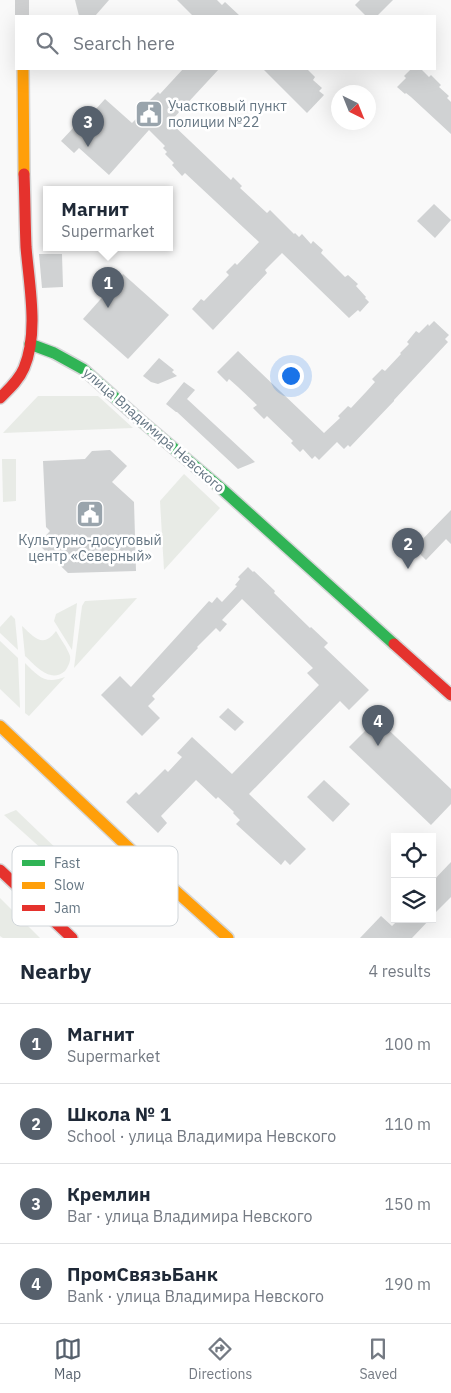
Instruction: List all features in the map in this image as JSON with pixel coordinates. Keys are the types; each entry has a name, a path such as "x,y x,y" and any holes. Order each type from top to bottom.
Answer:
{"street":[{"path":"22,0 22,15"},
{"path":"0,398 18,379 26,362 30,344 31,319 26,243 23,70"},
{"name":"улица Владимира Невского","path":"30,344 54,353 83,369 139,420 223,490 451,695"},
{"path":"0,726 127,846"},
{"path":"0,870 12,881"},
{"path":"178,893 228,938"},
{"path":"53,926 60,938"},
{"path":"59,926 72,938"}],"shaded area":[{"path":"38,396 98,396 133,428 3,433"},
{"path":"2,459 16,459 16,501 3,502"},
{"path":"184,474 220,508 164,570 160,501"},
{"path":"137,598 74,668 82,606 85,601"},
{"path":"77,603 72,650 54,621 56,614"},
{"path":"11,615 15,619 18,650 0,633 0,627"},
{"path":"22,626 35,637 43,640 56,631 70,656 69,664 65,671 54,675 48,674 43,672 25,656"},
{"path":"0,641 18,658 20,708 0,689"},
{"path":"25,663 38,675 47,680 65,677 29,716 25,713"},
{"path":"16,810 54,846 38,846 4,815"},
{"path":"0,898 12,910 12,926 28,926 40,938 3,938 0,936"}],"building":[{"path":"75,0 109,0 96,15 79,15"},
{"path":"177,0 217,0 222,5 225,2 239,15 192,15"},
{"path":"360,0 393,0 378,15 365,15 355,5"},
{"path":"182,70 218,70 170,122 231,180 233,177 242,186 240,188 267,213 270,210 294,234 299,237 302,234 311,244 313,241 323,250 321,253 345,277 348,275 358,284 356,286 369,302 360,312 358,310 349,318 282,253 265,270 267,273 213,330 192,309 201,299 204,301 229,275 226,272 235,263 237,265 259,242 185,173 182,176 172,165 174,163 165,154 167,152 163,148 165,146 149,130 109,175 79,148 74,153 61,141 74,127 77,130 105,99 132,123 150,105 148,102 158,92 160,94"},
{"path":"264,70 308,70 315,77 313,80 322,88 319,91 324,95 307,113"},
{"path":"410,70 422,70 429,77 431,75 441,85 439,87 449,96 447,98 451,102 451,134 411,97 397,87 406,78 404,76"},
{"path":"434,204 451,220 435,238 417,221"},
{"path":"39,254 62,254 63,287 42,288"},
{"path":"123,274 169,315 128,359 83,319"},
{"path":"434,321 449,335 445,339 448,342 350,447 348,445 344,449 337,442 319,460 315,456 312,459 303,449 300,452 291,443 293,441 267,416 264,419 253,408 257,405 229,379 227,382 217,372 238,351 324,433 340,418 338,416 348,406 351,408 375,382 372,379 382,369 385,371 401,354 409,344 407,342 416,331 419,333"},
{"path":"159,358 174,370 172,372 177,376 158,384 151,382 143,376"},
{"path":"184,382 195,390 187,399 255,462 238,469 166,404"},
{"name":"Культурно-досуговый центр «Северный»","path":"110,450 127,466 112,482 134,502 136,571 68,573 38,544 50,531 46,527 43,461 85,459 92,451"},
{"path":"451,510 451,544 446,539 426,560 414,548"},
{"path":"248,567 275,591 274,593 310,628 328,643 324,647 369,690 349,710 340,701 249,794 306,849 290,865 285,860 281,865 236,824 240,820 234,812 218,797 216,799 196,780 161,816 167,823 158,833 126,802 136,792 139,795 165,769 168,772 182,757 177,753 192,737 232,774 319,685 307,673 313,668 242,599 222,620 227,624 220,632 216,628 152,696 155,699 148,706 160,718 142,736 101,695 120,676 131,687 209,601 212,603 217,597 222,602 237,586 235,585 240,579 238,577"},
{"path":"228,708 244,722 235,731 219,717"},
{"path":"377,719 451,789 451,804 431,825 349,747"},
{"path":"324,780 350,804 333,822 307,797"},
{"path":"451,862 451,897 436,912 436,878"},
{"path":"381,916 392,926 395,923 426,923 412,938 360,938"}],"traffic: fast":[{"path":"30,344 54,353 83,369 223,490 394,644"}],"traffic: slow":[{"path":"23,70 24,174"},
{"path":"0,726 127,846"},
{"path":"178,893 228,938"}],"traffic: jam":[{"path":"0,398 22,372 29,354 31,340 32,308 26,247 24,174"},
{"path":"394,644 451,695"},
{"path":"0,870 12,881"},
{"path":"59,926 72,938"}],"place":[{"name":"Участковый пункт полиции №22","path":"149,114"},
{"name":"Кремлин","path":"88,147"},
{"name":"Магнит","path":"108,308"},
{"name":"Культурно-досуговый центр «Северный»","path":"90,514"},
{"name":"Школа № 1","path":"408,569"},
{"name":"ПромСвязьБанк","path":"378,746"}]}
